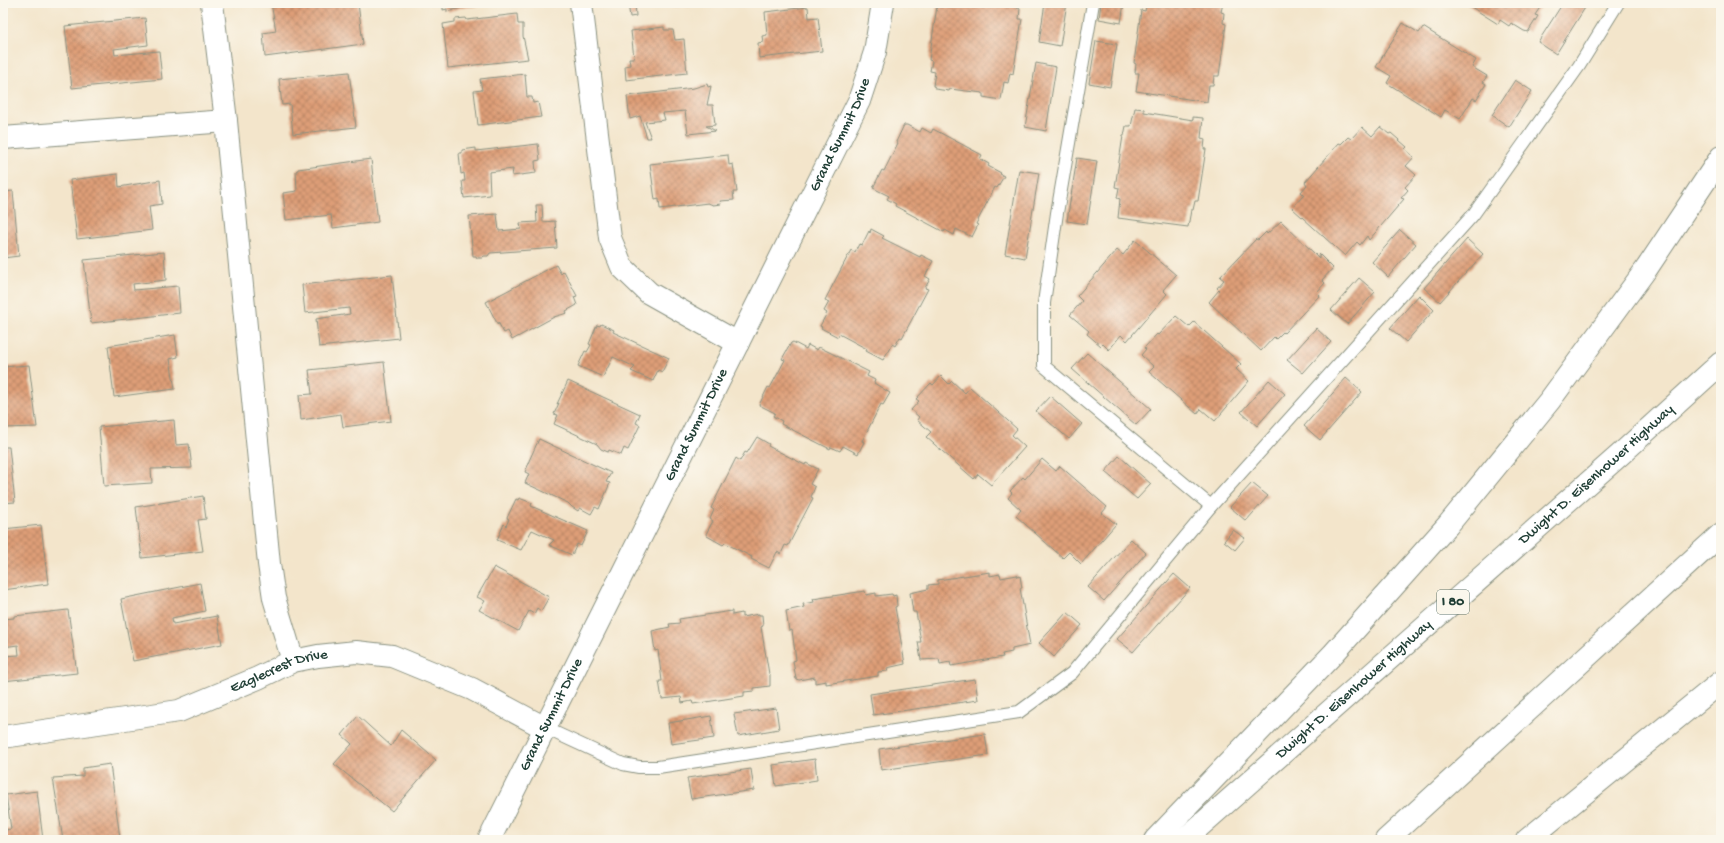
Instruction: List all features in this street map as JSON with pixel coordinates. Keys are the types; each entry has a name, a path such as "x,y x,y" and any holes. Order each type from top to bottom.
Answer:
{"main road":[{"path":"212,3 226,121 269,564 274,598 293,661"},
{"path":"581,3 610,238 622,267 649,293 738,343"},
{"name":"Grand Summit Drive","path":"489,840 859,101 875,52 883,3"},
{"path":"3,138 226,121"},
{"path":"1155,840 1334,653 1453,519 1554,394 1647,268 1721,157"},
{"name":"Dwight D. Eisenhower Highway","path":"1184,840 1721,363"},
{"path":"1386,840 1721,534"},
{"name":"Eaglecrest Drive","path":"3,736 179,711 293,661 318,656 356,652 392,656 472,689 546,728"},
{"path":"1527,840 1721,682"}],"lane":[{"path":"1092,3 1057,213 1044,303 1044,366 1211,506"},
{"path":"546,728 623,764 639,767 658,767 1019,712 1072,673 1211,506 1472,215 1579,66 1618,3"}],"building":[{"path":"271,3 358,3 363,44 265,57 263,33 276,31"},
{"path":"443,3 494,4 460,8 447,12 447,9 443,10"},
{"path":"628,3 635,3 636,16 630,17"},
{"path":"673,3 701,3 701,4 674,7"},
{"path":"941,3 1018,3 1017,8 1020,8 1019,19 1022,19 1013,74 1010,73 1008,83 1004,82 1001,100 983,97 983,93 950,89 949,91 935,89 933,86 935,72 930,71 932,61 929,60 937,6 941,6"},
{"path":"1045,3 1067,3 1060,46 1039,42"},
{"path":"1101,3 1124,3 1121,23 1099,19"},
{"path":"1147,3 1223,3 1221,12 1224,13 1223,23 1226,24 1219,76 1214,76 1213,85 1209,85 1207,102 1136,91 1139,73 1135,73 1136,64 1134,63 1141,10 1145,11"},
{"path":"1465,3 1543,3 1535,15 1538,16 1528,32 1511,23 1509,26 1500,20 1498,24"},
{"path":"1563,3 1588,3 1556,54 1538,42"},
{"path":"808,7 809,18 818,17 822,51 759,58 758,43 763,42 762,36 767,35 765,12"},
{"path":"517,14 518,24 523,24 523,36 528,59 448,68 443,24 455,22 455,19 466,18 467,20"},
{"path":"145,18 148,45 114,49 115,55 159,51 162,79 72,88 65,26"},
{"path":"1403,23 1419,33 1423,27 1476,60 1472,67 1487,76 1483,82 1486,84 1476,100 1473,98 1460,119 1445,110 1441,117 1387,83 1391,76 1376,67"},
{"path":"664,27 664,30 673,30 675,40 684,39 687,73 626,80 625,66 630,65 629,58 634,58 631,31"},
{"path":"1096,41 1117,44 1110,87 1089,83"},
{"path":"1036,63 1056,67 1046,131 1025,127"},
{"path":"349,72 356,127 293,134 290,104 282,105 279,79"},
{"path":"525,74 527,97 532,97 533,103 538,102 541,117 478,125 474,91 482,90 480,79"},
{"path":"1515,80 1532,91 1509,127 1492,115"},
{"path":"707,84 708,87 711,86 707,105 713,105 715,125 706,126 716,131 688,134 685,111 663,113 665,120 645,122 651,138 647,138 640,116 630,119 627,96 694,88"},
{"path":"1135,108 1144,109 1144,112 1193,120 1193,117 1203,118 1201,138 1205,139 1204,149 1206,149 1198,201 1195,201 1193,210 1191,210 1188,227 1118,218 1120,199 1117,198 1119,188 1115,187 1123,136 1126,126 1131,126"},
{"path":"904,125 907,125 920,132 922,128 931,133 933,129 982,155 980,159 1004,176 997,188 995,187 976,224 978,225 972,237 956,229 954,235 945,230 944,232 895,206 896,204 887,199 889,196 873,188 882,170 884,171 898,143 896,142"},
{"path":"1362,127 1372,136 1380,127 1389,134 1391,133 1407,147 1405,149 1414,157 1406,166 1416,175 1405,187 1408,190 1401,198 1404,199 1369,240 1367,236 1360,245 1357,242 1345,256 1292,208 1304,195 1301,192 1307,185 1305,182 1339,143 1341,144 1348,137 1351,139"},
{"path":"538,144 540,160 535,161 536,173 512,176 513,169 489,172 490,195 464,198 462,181 465,181 464,173 461,174 459,153 462,153 462,150 476,148 476,151"},
{"path":"728,155 729,165 733,164 737,192 733,192 734,200 720,201 721,204 713,205 708,203 660,209 659,199 655,200 650,164"},
{"path":"1077,158 1097,161 1087,224 1067,221"},
{"path":"371,159 378,222 333,228 331,215 286,220 283,193 297,191 296,171 298,169"},
{"path":"1019,170 1039,173 1025,258 1005,254"},
{"path":"118,174 119,187 160,180 162,204 149,206 152,230 77,239 70,180"},
{"path":"13,191 19,256 3,258 3,192"},
{"path":"536,205 542,205 543,222 555,221 557,248 490,253 488,256 484,256 482,258 473,256 469,216 497,214 499,231 521,229 520,223 537,222"},
{"path":"1281,221 1319,258 1319,254 1333,268 1322,280 1325,283 1317,292 1320,295 1284,333 1283,332 1276,339 1274,337 1261,351 1209,302 1219,290 1217,288 1224,280 1220,277 1256,239 1258,240 1266,232 1267,234"},
{"path":"871,229 884,236 882,238 920,257 921,255 933,261 925,276 930,279 925,288 928,289 902,338 900,337 895,346 892,344 883,360 866,351 867,349 839,334 838,337 820,326 827,313 824,311 829,302 825,300 851,250 855,252 859,244 862,245"},
{"path":"1400,230 1416,244 1388,277 1372,262"},
{"path":"1467,239 1483,254 1440,302 1424,288"},
{"path":"1135,240 1176,275 1163,290 1167,294 1127,341 1121,335 1109,350 1103,344 1101,346 1087,334 1089,331 1070,315 1082,301 1077,296 1117,250 1123,255"},
{"path":"164,252 166,280 133,284 134,290 178,286 180,313 91,323 84,260"},
{"path":"556,265 561,274 564,271 577,296 574,297 577,305 566,311 567,313 554,317 512,340 508,331 504,333 498,322 498,325 486,302"},
{"path":"392,275 399,338 319,347 316,319 350,314 349,308 305,313 302,285"},
{"path":"1359,278 1375,292 1347,324 1331,310"},
{"path":"1419,295 1434,310 1406,342 1390,328"},
{"path":"1176,316 1189,327 1194,322 1241,364 1236,369 1249,381 1215,421 1201,409 1197,414 1149,372 1154,367 1141,355 1146,349 1144,348"},
{"path":"601,324 614,330 613,332 669,358 662,372 658,370 653,381 631,371 635,367 613,357 603,377 578,366 585,351 587,352 591,345 589,344 597,325 600,326"},
{"path":"1316,328 1331,342 1303,373 1287,360"},
{"path":"175,335 178,357 170,359 175,389 114,397 108,346"},
{"path":"793,342 806,349 808,345 817,350 819,347 869,372 867,376 875,380 874,383 890,393 883,405 881,404 862,441 864,442 858,454 843,446 840,451 831,447 830,449 781,424 782,421 773,416 775,413 759,405 768,387 770,388 785,360 782,359"},
{"path":"1087,353 1151,409 1136,425 1072,369"},
{"path":"384,362 391,421 343,427 341,414 301,420 299,395 312,394 309,370"},
{"path":"29,365 37,427 3,428 3,367"},
{"path":"941,376 949,384 952,381 965,393 970,387 1017,429 1012,435 1025,447 991,485 978,474 974,479 926,437 931,432 917,420 919,417 911,410 919,401 916,399 931,383 933,385"},
{"path":"1346,378 1362,392 1320,440 1304,426"},
{"path":"1269,380 1285,394 1257,426 1241,412"},
{"path":"568,381 640,414 636,423 640,425 628,450 624,448 621,455 609,450 608,452 601,449 597,444 554,424 558,415 554,414 559,403 557,404"},
{"path":"1050,396 1082,424 1069,439 1036,411"},
{"path":"174,420 176,445 189,444 192,468 151,469 152,483 104,486 99,427"},
{"path":"757,437 769,444 768,446 805,465 806,463 818,469 810,484 815,487 811,497 813,498 788,546 785,545 781,554 777,552 769,568 725,543 723,545 706,534 713,521 710,519 714,510 711,508 736,458 740,461"},
{"path":"539,439 611,473 606,482 610,483 599,509 595,507 591,514 580,508 578,511 568,503 525,483 529,474 525,472"},
{"path":"3,447 9,447 15,502 3,503"},
{"path":"1119,456 1151,484 1137,499 1105,472"},
{"path":"1042,459 1056,471 1060,466 1107,507 1102,513 1116,524 1081,564 1069,552 1063,558 1016,516 1021,510 1008,498 1012,493 1010,491 1023,477 1025,479"},
{"path":"1252,483 1268,496 1246,521 1230,507"},
{"path":"203,496 206,519 198,520 203,551 142,558 136,507"},
{"path":"519,498 532,503 531,506 588,531 581,546 577,544 572,555 549,545 554,540 532,530 521,550 497,540 504,524 506,526 509,519 507,518 516,499 518,500"},
{"path":"41,525 48,584 3,590 3,529"},
{"path":"1233,530 1245,538 1235,550 1224,541"},
{"path":"1131,539 1146,553 1104,601 1088,587"},
{"path":"494,567 549,597 541,611 537,608 534,614 529,611 518,631 479,610 485,601 477,597"},
{"path":"990,572 990,576 1000,574 1001,578 1017,575 1018,577 1020,576 1022,588 1020,588 1030,645 1012,649 1012,652 1002,654 1003,657 951,666 950,662 940,664 939,659 921,660 918,642 921,642 916,612 913,612 910,593 928,589 928,585 938,584 938,580"},
{"path":"1174,574 1190,588 1133,652 1117,639"},
{"path":"200,583 205,611 172,618 173,624 217,616 222,644 133,661 121,599"},
{"path":"865,591 866,595 876,593 876,596 896,595 897,606 895,607 905,664 887,668 888,671 878,672 878,676 826,684 826,681 815,683 815,677 799,680 796,679 793,661 796,660 792,630 789,631 786,611 804,607 803,604 814,602 813,599"},
{"path":"68,610 77,673 3,681 3,656 19,655 18,645 3,647 3,619 14,618 14,616"},
{"path":"732,611 732,615 742,613 742,617 759,614 762,615 763,626 761,627 770,674 770,686 754,688 754,691 744,692 744,696 693,704 692,701 682,703 681,697 662,699 659,681 662,681 658,650 655,651 652,631 670,627 669,624 680,623 679,619"},
{"path":"1067,612 1082,625 1054,657 1039,643"},
{"path":"975,679 978,700 873,715 870,694"},
{"path":"776,708 779,729 738,736 734,714"},
{"path":"358,716 391,746 401,730 436,760 392,811 334,764 352,744 342,735"},
{"path":"711,716 714,738 671,744 668,723"},
{"path":"985,734 988,755 881,770 879,749"},
{"path":"815,759 817,780 776,786 773,765"},
{"path":"110,764 120,838 63,840 53,778 83,776 83,768"},
{"path":"751,769 754,790 691,799 687,778"},
{"path":"37,791 43,840 3,840 3,823 5,830 11,829 6,795"}]}
